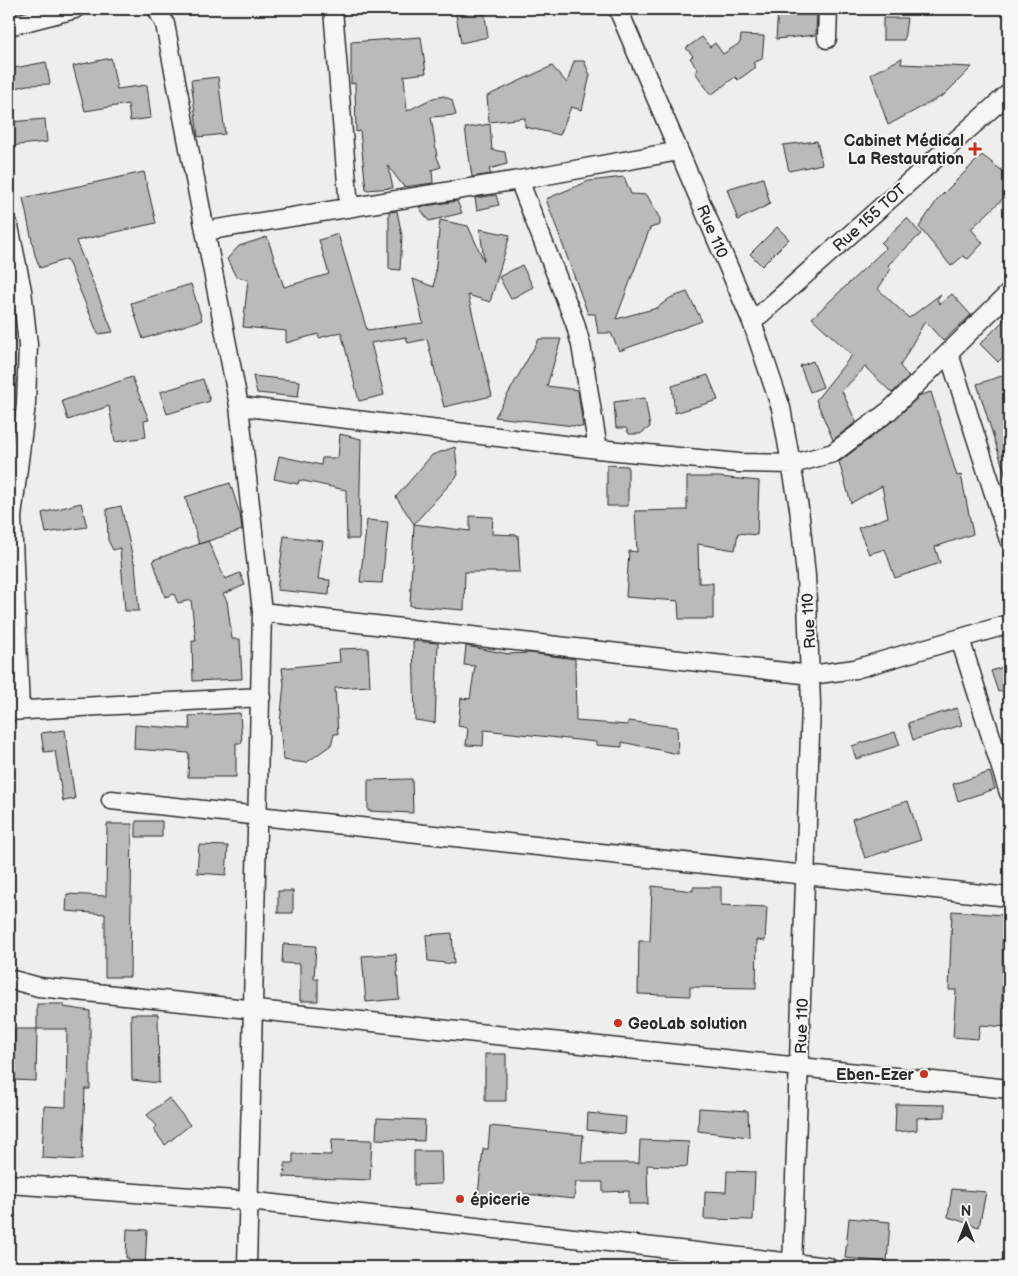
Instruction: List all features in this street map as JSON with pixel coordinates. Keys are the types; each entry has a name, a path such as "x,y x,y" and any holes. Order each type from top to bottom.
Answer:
{"street":[{"path":"9,26 38,13 75,9"},
{"path":"157,9 165,24 239,406 262,612 247,1267"},
{"path":"333,9 349,208"},
{"name":"Rue 110","path":"618,9 752,322 781,408 793,464 806,576 811,675 800,1068 792,1265"},
{"path":"827,39 828,9"},
{"name":"Rue 155 TOT","path":"752,322 1009,93"},
{"path":"204,231 519,180 679,151"},
{"path":"519,180 577,330 598,449"},
{"path":"9,226 22,290 28,345 26,404 10,518 15,711 261,697"},
{"path":"239,406 739,464 793,464 833,453 889,411 1009,293"},
{"path":"949,354 1009,540"},
{"path":"262,612 811,675 855,669 1009,624"},
{"path":"960,639 1009,793"},
{"path":"111,800 1009,897"},
{"path":"9,979 40,987 253,1011 1009,1089"},
{"path":"9,1184 248,1201 792,1265 828,1267"}],"building":[{"path":"455,9 484,9 488,37 461,43"},
{"path":"778,9 817,9 816,35 776,39"},
{"path":"883,18 907,18 904,40 883,40"},
{"path":"741,35 764,36 762,59 753,63 756,67 738,80 735,77 711,95 695,72 698,70 690,58 693,56 686,48 702,37 710,47 715,43 723,54 740,43"},
{"path":"421,37 426,73 404,76 407,111 433,98 444,96 452,100 456,115 431,117 437,157 441,167 432,170 433,183 404,187 388,166 393,188 366,190 360,131 356,132 355,83 351,84 351,42"},
{"path":"111,58 117,89 147,85 151,118 130,121 128,104 85,111 73,66"},
{"path":"902,58 901,64 972,67 944,95 888,125 871,74"},
{"path":"574,61 584,61 590,75 582,110 571,107 560,135 525,127 525,118 489,122 487,96 552,66 567,83"},
{"path":"46,62 50,84 27,85 9,90 9,69"},
{"path":"218,77 225,134 198,137 191,80"},
{"path":"45,119 47,142 9,146 9,122"},
{"path":"490,124 492,150 505,152 507,164 489,169 491,174 472,177 465,128"},
{"path":"817,141 822,164 789,171 783,145"},
{"path":"982,155 1009,176 1009,193 971,229 983,243 968,259 963,256 951,266 919,227 938,199"},
{"path":"144,172 156,223 76,241 113,332 98,334 67,259 40,268 35,255 23,198"},
{"path":"624,177 631,194 647,195 660,219 660,225 650,228 616,319 657,308 670,298 687,292 702,321 619,351 611,333 598,333 595,314 588,314 546,199 589,181"},
{"path":"763,178 770,204 738,220 727,189"},
{"path":"496,195 499,205 477,210 475,198"},
{"path":"457,201 462,213 429,221 419,207"},
{"path":"397,211 402,236 400,270 389,269 389,212"},
{"path":"907,218 921,234 888,265 891,269 878,289 909,318 941,294 937,300 940,304 952,294 971,315 943,341 925,321 900,366 909,377 892,393 865,367 842,391 856,422 833,440 816,400 852,355 812,318 886,248 881,243"},
{"path":"440,220 468,226 484,261 480,229 510,235 490,302 468,295 492,396 444,407 427,339 408,343 406,337 371,343 384,395 359,401 341,332 319,338 318,334 286,343 286,331 243,327 248,279 236,277 227,259 239,246 267,237 284,287 329,274 319,240 338,234 367,330 423,323 413,279 434,287"},
{"path":"777,227 789,239 762,266 750,254"},
{"path":"522,265 533,287 511,299 499,277"},
{"path":"191,284 202,320 143,339 131,303"},
{"path":"1009,315 1009,351 998,362 980,344"},
{"path":"539,339 561,339 547,386 578,390 583,427 495,417"},
{"path":"813,361 823,387 810,392 800,366"},
{"path":"708,375 718,400 675,413 672,386"},
{"path":"1005,375 1009,388 1009,477 1006,477 977,384"},
{"path":"253,376 300,381 298,397 257,393"},
{"path":"132,377 149,420 144,421 146,437 115,442 109,406 68,420 62,401"},
{"path":"203,379 210,401 167,414 160,392"},
{"path":"931,392 957,476 961,475 973,534 935,547 940,563 895,578 885,549 869,554 858,528 888,517 882,486 851,503 839,462 895,419 921,395"},
{"path":"645,398 650,427 640,434 629,434 626,428 616,428 614,402"},
{"path":"340,434 361,439 359,539 347,539 346,490 299,480 298,484 274,479 279,456 321,465 322,458 338,458"},
{"path":"455,447 458,475 414,524 396,497 432,455"},
{"path":"607,465 628,466 628,506 607,506"},
{"path":"687,477 719,477 759,481 757,535 738,533 735,550 698,544 699,583 713,583 713,619 679,619 678,601 626,597 629,551 637,552 635,511 687,510"},
{"path":"230,483 240,514 242,530 199,544 185,497"},
{"path":"81,503 87,527 46,533 42,513"},
{"path":"121,506 135,563 139,611 125,611 120,548 113,550 108,540 107,509"},
{"path":"470,516 493,517 492,534 518,535 520,572 465,572 464,610 410,606 414,524 470,531"},
{"path":"367,520 388,522 382,583 360,582"},
{"path":"284,536 323,541 318,579 330,580 329,595 277,590"},
{"path":"208,541 225,579 240,573 245,585 223,594 227,601 232,639 240,639 242,679 193,681 192,641 196,641 191,600 178,603 174,594 165,597 153,560"},
{"path":"413,641 438,643 435,723 415,720"},
{"path":"466,646 509,654 530,653 575,659 576,721 628,725 628,721 677,727 678,754 622,742 622,747 596,745 596,742 484,730 483,746 466,745 468,728 458,726 461,698 470,699 475,666 464,665"},
{"path":"368,648 370,686 335,688 338,734 334,734 331,745 306,763 283,760 280,723 284,684 282,668 340,662 339,649"},
{"path":"1009,665 1009,689 998,692 991,671"},
{"path":"957,708 962,725 913,740 908,723"},
{"path":"240,713 242,743 236,743 236,777 188,777 189,753 134,749 135,725 190,729 189,716"},
{"path":"65,730 75,799 63,801 55,751 44,752 41,733"},
{"path":"895,732 900,745 856,759 852,746"},
{"path":"990,772 995,789 958,801 953,784"},
{"path":"412,779 413,813 368,811 368,780"},
{"path":"908,801 921,840 865,858 852,819"},
{"path":"136,821 162,821 162,837 136,837"},
{"path":"107,824 132,824 130,977 105,977 105,914 66,911 67,894 106,896"},
{"path":"199,845 228,846 226,875 197,873"},
{"path":"652,886 693,891 693,887 721,887 721,905 767,907 765,941 757,940 756,988 690,987 690,996 638,994 639,941 650,941"},
{"path":"278,891 293,891 293,913 278,913"},
{"path":"952,911 1003,915 1002,1007 1008,1008 1008,1027 980,1025 978,1039 953,1037 956,990 949,990"},
{"path":"452,933 454,964 428,961 426,935"},
{"path":"283,944 316,946 314,979 318,979 318,1001 300,1001 300,964 282,963"},
{"path":"396,954 399,999 366,1002 362,956"},
{"path":"37,1004 64,1004 64,1007 90,1011 90,1089 85,1089 82,1160 42,1158 44,1106 66,1107 67,1029 37,1029"},
{"path":"131,1014 158,1014 159,1083 132,1080"},
{"path":"15,1029 37,1029 36,1081 14,1080"},
{"path":"485,1054 506,1054 506,1101 485,1101"},
{"path":"169,1098 190,1125 165,1145 153,1129 157,1126 147,1115"},
{"path":"896,1104 945,1105 945,1117 917,1118 917,1130 895,1132"},
{"path":"699,1108 748,1111 749,1137 698,1131"},
{"path":"588,1113 626,1117 625,1134 587,1130"},
{"path":"377,1118 425,1120 424,1141 376,1139"},
{"path":"490,1126 583,1135 581,1163 639,1163 640,1140 689,1142 687,1167 647,1165 648,1204 629,1204 629,1191 603,1192 603,1182 576,1182 574,1199 525,1194 525,1199 478,1194 483,1149 488,1149"},
{"path":"332,1139 372,1140 370,1180 284,1177 285,1163 293,1163 293,1154 331,1155"},
{"path":"414,1151 441,1151 442,1184 414,1185"},
{"path":"727,1171 755,1172 753,1220 704,1219 705,1191 726,1192"},
{"path":"952,1189 986,1192 979,1227 948,1217"},
{"path":"849,1218 890,1222 887,1262 845,1258"},
{"path":"127,1229 147,1230 145,1267 128,1267 129,1258 126,1258"}],"place":[{"name":"Cabinet Médical La Restauration","path":"975,149"},
{"name":"GeoLab solution","path":"618,1023"},
{"name":"Eben-Ezer","path":"924,1074"},
{"name":"épicerie","path":"460,1199"}]}
